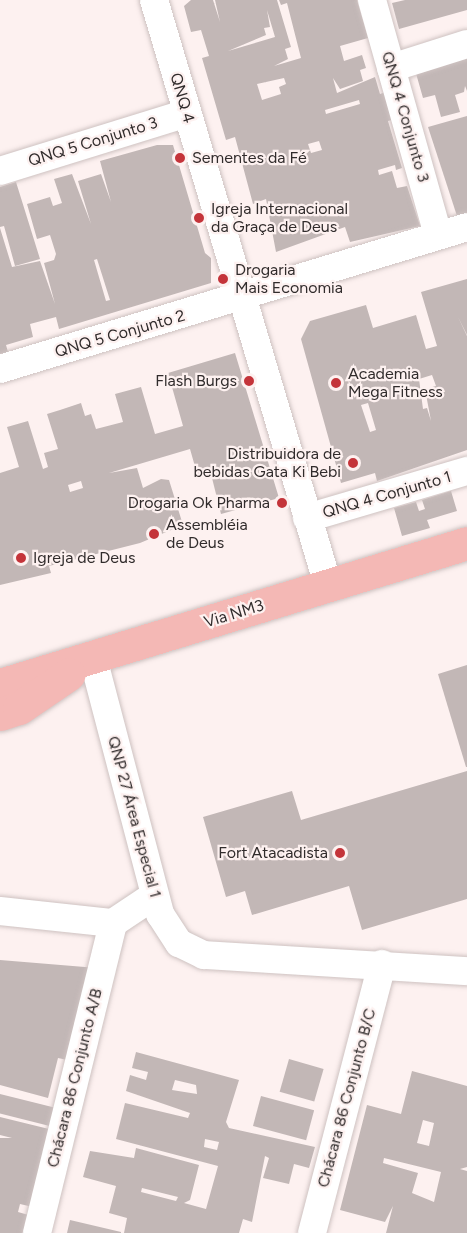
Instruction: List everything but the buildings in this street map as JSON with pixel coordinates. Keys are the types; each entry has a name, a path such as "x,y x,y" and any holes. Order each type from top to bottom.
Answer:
{"main road":[{"name":"Via NM3","path":"0,685 467,543"},
{"path":"0,714 19,708 93,658"}],"street":[{"name":"QNQ 4","path":"154,0 240,299 328,585"},
{"name":"QNQ 4 Conjunto 3","path":"372,0 438,234"},
{"path":"391,68 467,44"},
{"name":"QNQ 5 Conjunto 3","path":"0,171 187,113"},
{"path":"240,299 438,234 467,227"},
{"name":"QNQ 5 Conjunto 2","path":"0,369 240,299"},
{"name":"QNQ 4 Conjunto 1","path":"308,518 467,471"},
{"name":"QNP 27 Área Especial 1","path":"93,658 155,895 164,923 178,944 204,956 382,963"},
{"path":"0,911 113,923 155,895"},
{"name":"Chácara 86 Conjunto A/B","path":"37,1233 113,923"},
{"path":"382,963 467,971"},
{"name":"Chácara 86 Conjunto B/C","path":"312,1233 382,963"}],"place":[{"name":"Sementes da Fé","path":"180,158"},
{"name":"Igreja Internacional da Graça de Deus","path":"199,218"},
{"name":"Drogaria Mais Economia","path":"223,279"},
{"name":"Flash Burgs","path":"249,381"},
{"name":"Academia Mega Fitness","path":"336,383"},
{"name":"Distribuidora de bebidas Gata Ki Bebi","path":"353,463"},
{"name":"Drogaria Ok Pharma","path":"282,503"},
{"name":"Assembléia de Deus","path":"154,534"},
{"name":"Igreja de Deus","path":"21,558"},
{"name":"Fort Atacadista","path":"340,853"}]}
